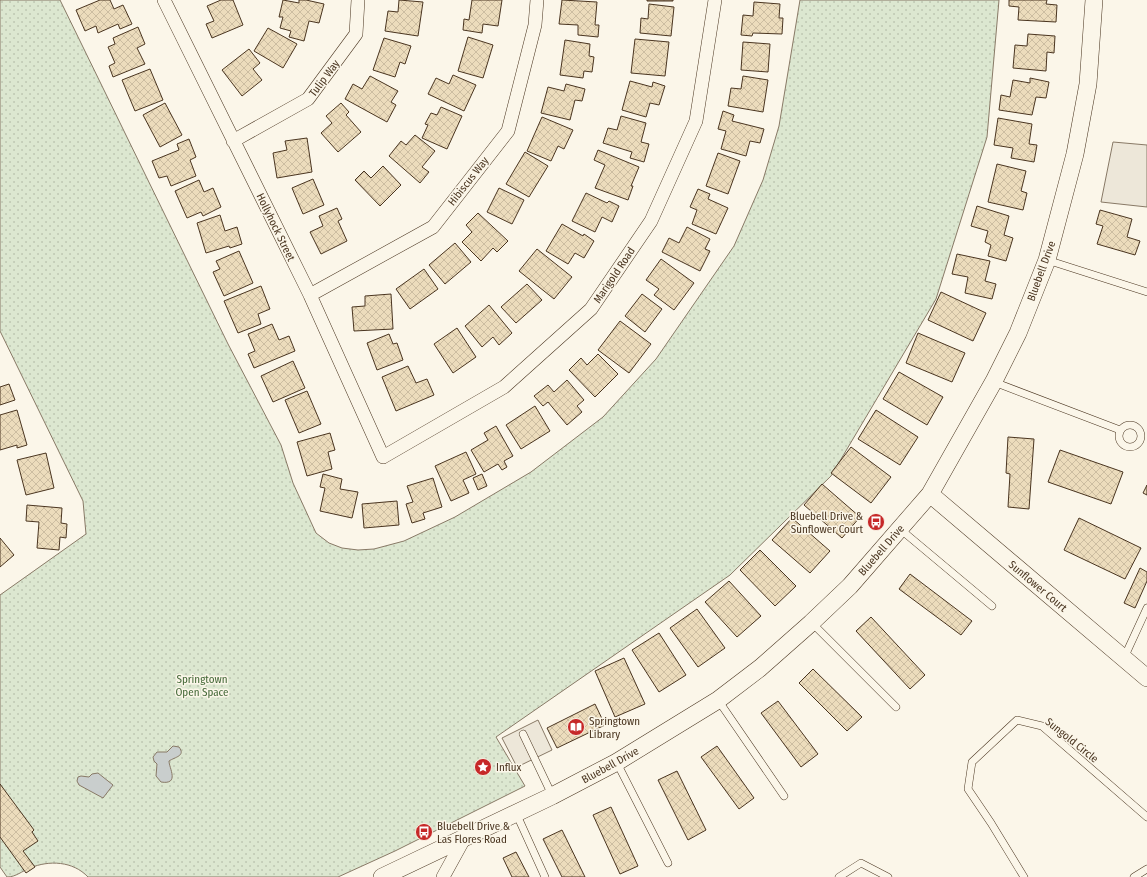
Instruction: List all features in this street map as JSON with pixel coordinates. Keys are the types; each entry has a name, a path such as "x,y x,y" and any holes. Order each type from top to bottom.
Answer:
{"street":[{"name":"Hollyhock Street","path":"164,0 310,295 383,457"},
{"name":"Tulip Way","path":"233,141 308,99 356,34 358,0"},
{"name":"Hibiscus Way","path":"310,295 433,227 508,131 535,25 537,0"},
{"name":"Marigold Road","path":"383,457 504,387 591,309 651,221 696,121 715,0"},
{"name":"Bluebell Drive","path":"391,875 465,837 552,796 617,762 718,700 760,668 850,586 930,494 994,382 1018,333 1047,260 1075,154 1088,84 1094,0"},
{"name":"Sunflower Court","path":"930,494 1147,678"},
{"path":"443,877 465,837"}],"lane":[{"path":"1047,260 1147,292"},
{"path":"994,382 1120,430"},
{"path":"900,529 992,606"},
{"path":"1124,659 1147,608"},
{"path":"811,623 896,707"},
{"path":"718,700 784,796"},
{"name":"Sungold Circle","path":"1024,877 968,789 972,762 1017,720 1042,726 1147,817"},
{"path":"523,734 552,796"},
{"path":"617,762 668,864"},
{"path":"516,813 545,877"},
{"path":"839,877 861,863 888,877"},
{"path":"1134,877 1147,869"}],"green space":[{"name":"Springtown Open Space","path":"0,0 60,0 228,344 281,445 293,483 316,533 329,543 342,548 358,550 374,549 404,541 455,517 531,472 603,417 656,359 734,246 763,180 779,126 800,0 999,0 987,137 936,299 831,476 730,575 496,737 525,786 395,851 338,877 88,877 82,872 68,865 53,863 37,865 16,875 7,877 0,867 0,595 86,534 83,501 0,331"}],"shaded area":[{"path":"1113,142 1147,145 1147,207 1101,202"},
{"path":"538,720 552,750 517,767 502,738"},
{"path":"173,746 179,747 181,752 179,756 169,761 172,779 167,782 161,782 156,776 157,764 153,757 157,752 167,752"},
{"path":"98,773 113,785 103,798 79,785 77,781 78,777 89,777 92,774"}],"building":[{"path":"100,0 110,0 114,9 123,5 132,24 120,29 118,24 98,33 96,26 85,31 76,10"},
{"path":"221,0 233,0 243,25 212,38 206,24 214,21 207,6"},
{"path":"283,0 299,3 299,0 306,0 324,4 319,23 309,21 304,41 289,37 291,31 280,28 283,17 279,17"},
{"path":"399,0 423,2 418,36 385,31 388,11 398,12"},
{"path":"472,0 502,0 498,26 483,24 482,33 463,30 464,19 469,20"},
{"path":"562,0 597,2 595,25 599,25 598,37 578,35 578,25 559,24"},
{"path":"673,0 673,1 647,1"},
{"path":"1009,0 1047,0 1046,4 1057,5 1056,22 1018,20 1019,7 1009,6"},
{"path":"754,2 780,4 779,18 783,18 782,34 753,33 752,36 741,35 743,15 753,16"},
{"path":"649,4 674,7 671,36 640,33 641,18 648,19"},
{"path":"138,27 145,44 137,48 145,64 113,77 109,66 115,63 108,47 115,44 113,38"},
{"path":"268,28 297,44 283,68 254,51"},
{"path":"1028,34 1055,36 1054,53 1047,52 1046,71 1013,68 1015,45 1027,46"},
{"path":"468,37 493,45 483,78 458,71"},
{"path":"384,38 411,46 405,64 400,62 395,77 373,70"},
{"path":"635,39 669,42 665,76 631,73"},
{"path":"565,40 590,44 589,56 594,57 592,72 584,71 583,78 560,75"},
{"path":"743,42 770,44 768,72 741,70"},
{"path":"249,49 260,63 253,69 262,80 242,96 222,70"},
{"path":"150,69 163,100 135,111 122,80"},
{"path":"453,75 476,85 464,111 428,94 436,78 449,84"},
{"path":"370,76 398,91 391,102 396,105 387,122 345,99 353,84 362,89"},
{"path":"743,76 768,80 763,112 728,106 731,88 741,89"},
{"path":"1030,78 1049,82 1046,98 1036,97 1032,115 999,110 1001,95 1010,97 1013,80 1030,83"},
{"path":"630,81 652,87 653,82 665,86 659,105 650,103 646,117 622,110"},
{"path":"566,84 585,89 582,101 575,100 570,120 541,113 548,87 564,91"},
{"path":"165,103 182,135 160,147 143,115"},
{"path":"341,103 349,112 346,115 361,132 338,152 321,133 332,123 326,116"},
{"path":"441,107 462,116 447,149 422,138 428,125 425,124 431,113 437,115"},
{"path":"723,111 734,115 732,121 764,129 760,143 750,141 746,156 721,149 726,131 718,129"},
{"path":"621,116 646,123 641,142 649,144 644,162 630,158 632,152 603,143 608,128 617,130"},
{"path":"542,117 573,130 564,149 558,146 551,161 527,151"},
{"path":"998,118 1032,124 1029,144 1037,145 1034,162 1011,158 1013,148 994,145"},
{"path":"415,135 435,151 422,167 429,172 420,183 389,156 401,141 406,145"},
{"path":"307,138 312,172 277,178 273,153 287,150 285,141"},
{"path":"189,139 196,157 190,160 196,176 171,186 167,176 159,178 152,161 179,150 177,144"},
{"path":"598,150 639,167 631,186 633,186 628,200 595,188 605,165 594,160"},
{"path":"525,152 548,166 529,197 506,184"},
{"path":"718,153 740,161 728,194 706,186"},
{"path":"997,164 1026,171 1021,191 1027,193 1023,210 988,202"},
{"path":"383,166 401,185 380,206 355,180 364,171 371,178"},
{"path":"313,179 324,205 303,214 292,188"},
{"path":"199,180 204,192 213,188 221,207 203,216 201,212 187,218 175,191"},
{"path":"499,188 524,200 512,224 487,212"},
{"path":"698,189 710,194 708,199 728,208 716,234 692,224 697,210 690,207"},
{"path":"586,193 607,203 609,201 619,206 612,222 602,217 595,232 572,221"},
{"path":"977,206 1009,216 1004,235 1013,238 1006,261 988,256 991,245 985,242 988,231 971,226"},
{"path":"337,208 342,219 338,221 347,241 321,254 310,232 323,226 319,216"},
{"path":"1100,210 1132,219 1127,237 1140,241 1135,255 1097,244 1103,226 1096,224"},
{"path":"478,213 508,241 497,252 493,248 481,261 462,242 472,232 466,225"},
{"path":"220,215 225,231 237,227 242,244 230,248 229,246 206,253 197,223"},
{"path":"562,224 583,236 584,234 594,241 584,258 575,253 568,264 546,251"},
{"path":"687,227 710,239 705,249 710,251 700,271 662,252 669,238 679,243"},
{"path":"455,243 471,262 445,284 429,265"},
{"path":"537,249 572,277 554,299 519,271"},
{"path":"239,251 253,283 224,296 213,272 220,269 216,261"},
{"path":"957,254 990,261 985,281 996,284 992,299 965,293 968,277 952,274"},
{"path":"661,259 694,283 674,310 654,295 659,289 646,280"},
{"path":"424,269 438,289 410,309 396,289"},
{"path":"527,284 542,300 516,323 501,307"},
{"path":"261,286 270,309 258,314 261,324 238,333 224,301"},
{"path":"941,292 986,313 973,341 928,320"},
{"path":"391,294 393,329 354,331 352,307 365,306 365,296"},
{"path":"642,294 662,309 645,332 625,316"},
{"path":"489,305 512,333 499,345 493,337 482,347 465,326"},
{"path":"620,321 651,344 629,373 598,350"},
{"path":"272,324 279,340 289,336 295,351 254,368 248,354 255,351 248,334"},
{"path":"457,328 476,357 453,373 434,344"},
{"path":"918,333 965,353 952,382 906,363"},
{"path":"389,334 393,344 397,343 403,360 377,370 367,343"},
{"path":"598,354 618,374 595,397 569,370 581,358 587,365"},
{"path":"293,361 305,388 273,402 261,376"},
{"path":"408,366 416,383 427,379 434,395 396,411 382,377"},
{"path":"899,372 943,397 927,425 883,399"},
{"path":"567,380 584,400 577,406 582,412 567,425 548,402 543,406 534,396 548,385 554,392"},
{"path":"9,384 15,400 0,405 0,387"},
{"path":"307,391 321,424 299,433 285,400"},
{"path":"535,406 550,431 521,449 506,425"},
{"path":"17,410 27,445 17,448 17,445 0,450 0,415"},
{"path":"876,410 918,437 900,465 858,439"},
{"path":"496,426 513,456 504,461 507,467 502,470 498,464 484,472 471,450 488,440 484,433"},
{"path":"330,433 335,450 328,452 332,469 307,476 297,442"},
{"path":"1008,437 1034,439 1029,509 1008,507 1010,474 1006,473"},
{"path":"851,447 891,477 871,503 831,473"},
{"path":"1060,450 1123,472 1111,504 1048,482"},
{"path":"466,452 476,474 463,480 469,493 451,501 435,466"},
{"path":"46,453 54,488 26,495 17,460"},
{"path":"323,474 342,479 340,489 358,492 352,518 320,511 325,488 320,487"},
{"path":"482,474 487,486 478,490 473,478"},
{"path":"433,478 442,507 423,513 425,519 412,523 406,504 413,502 407,486"},
{"path":"822,484 860,517 842,538 804,505"},
{"path":"1147,485 1147,495 1143,493"},
{"path":"397,501 399,525 364,528 362,504"},
{"path":"27,505 62,508 61,523 67,524 66,538 60,537 59,550 37,548 39,522 26,521"},
{"path":"792,518 830,551 810,573 772,540"},
{"path":"1079,518 1141,548 1125,579 1064,550"},
{"path":"0,538 14,555 0,567"},
{"path":"760,550 796,586 775,606 740,570"},
{"path":"1140,568 1147,572 1147,581 1135,608 1124,603"},
{"path":"910,574 972,621 961,635 899,589"},
{"path":"729,581 761,616 737,637 705,602"},
{"path":"697,609 725,648 698,667 670,628"},
{"path":"871,617 925,675 910,689 856,631"},
{"path":"659,633 686,675 659,692 632,650"},
{"path":"624,658 645,704 615,717 595,671"},
{"path":"813,669 862,717 847,731 799,683"},
{"path":"778,701 818,754 801,767 761,713"},
{"name":"Springtown Library","path":"595,704 605,725 557,748 547,728"},
{"path":"717,746 754,798 739,809 701,757"},
{"path":"677,771 706,830 688,840 658,780"},
{"path":"0,784 34,830 32,832 38,841 23,851 35,867 26,873 0,837"},
{"path":"611,807 638,866 620,874 593,815"},
{"path":"562,830 585,877 562,877 543,839"},
{"path":"516,852 529,877 512,877 503,858"}],"place":[{"name":"Bluebell Drive & Sunflower Court","path":"876,522"},
{"name":"Springtown Library","path":"576,727"},
{"name":"Influx","path":"483,767"},
{"name":"Bluebell Drive & Las Flores Road","path":"424,832"}]}
